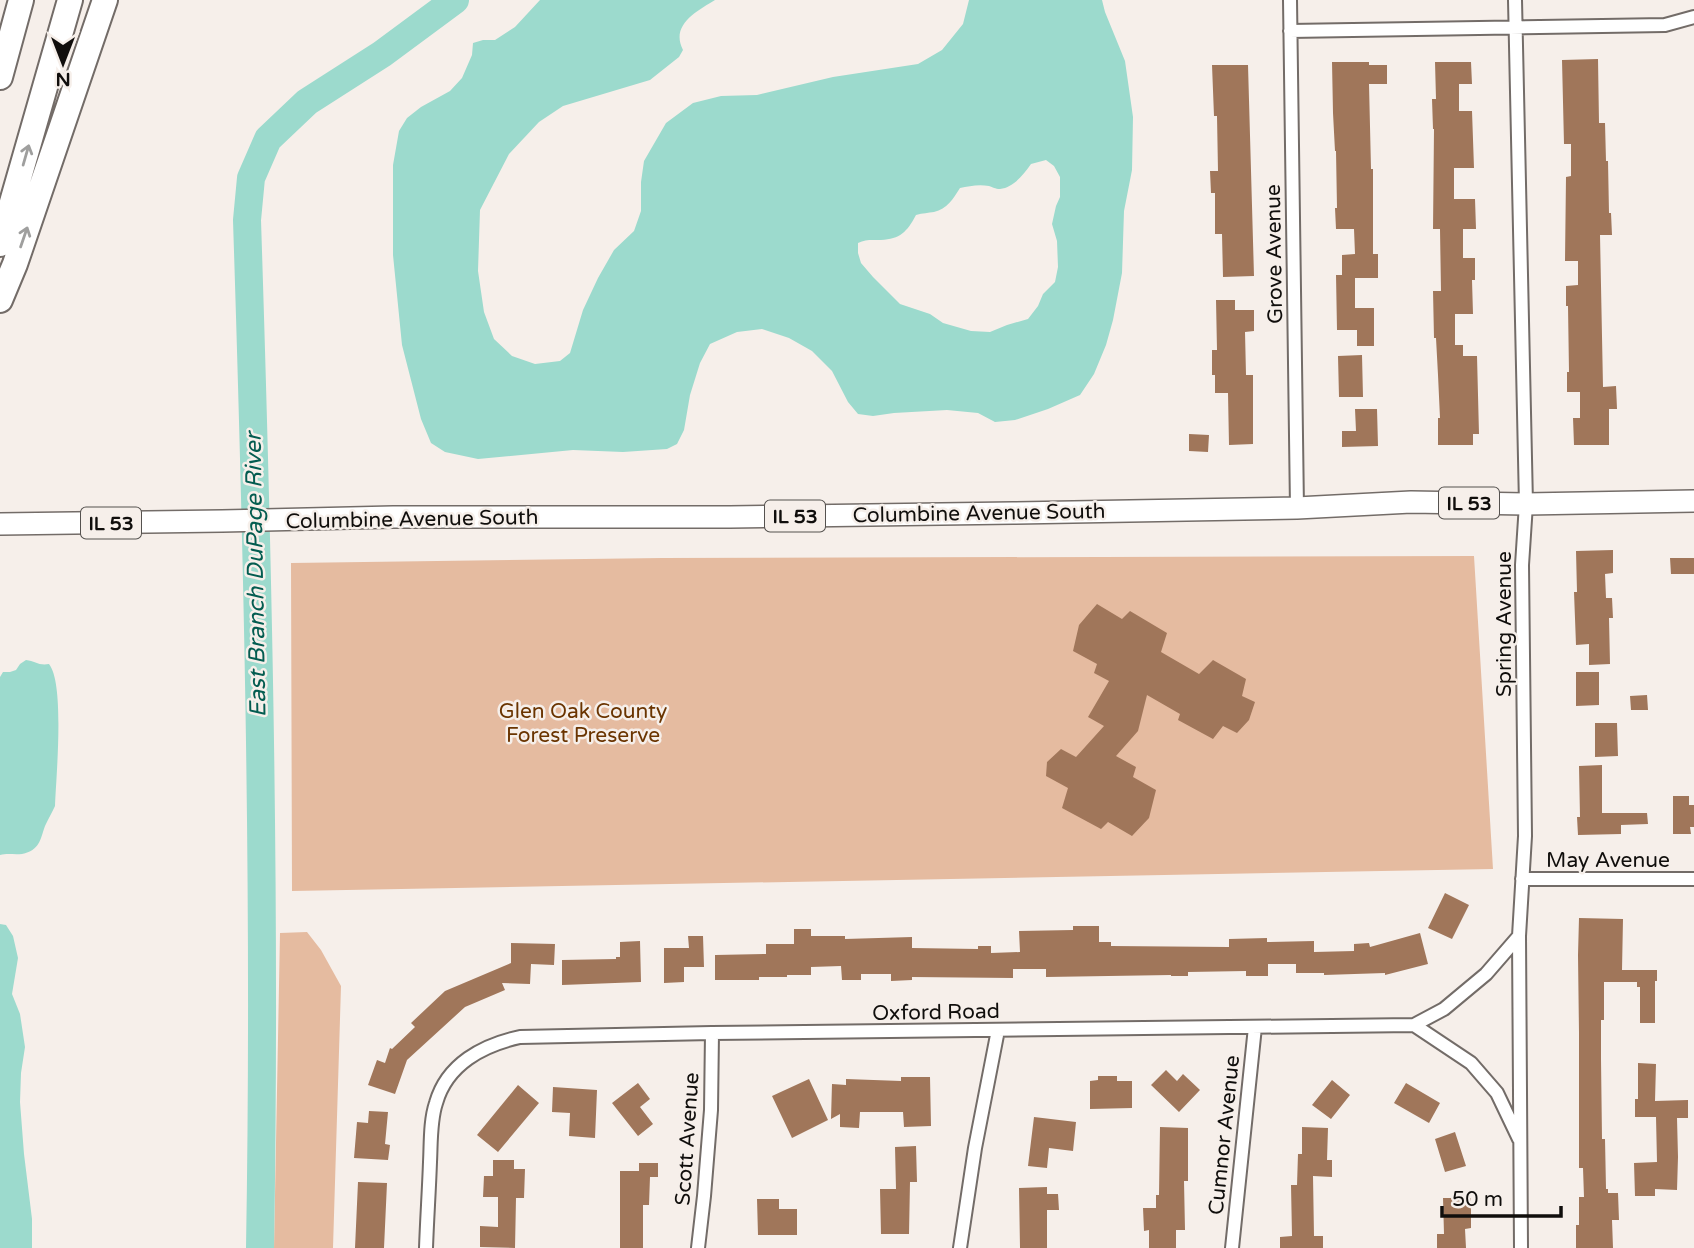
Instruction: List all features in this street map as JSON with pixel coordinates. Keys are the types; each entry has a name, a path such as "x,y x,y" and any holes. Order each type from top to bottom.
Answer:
{"highway":[{"path":"0,77 21,0"},
{"path":"0,244 70,0"},
{"path":"0,300 15,264 105,0"}],"main road":[{"name":"Columbine Avenue South","path":"0,524 1297,508 1411,502 1526,504 1694,501"}],"street":[{"name":"Grove Avenue","path":"1290,0 1297,508"},
{"name":"Spring Avenue","path":"1515,0 1526,504 1522,565 1525,836 1519,936 1521,1248"},
{"path":"1290,31 1665,25 1694,17"},
{"name":"May Avenue","path":"1522,879 1694,879"},
{"name":"Oxford Road","path":"426,1248 435,1104 443,1084 463,1061 500,1041 520,1037 712,1033 1414,1025 1444,1009 1476,983 1519,936"},
{"path":"1414,1025 1471,1063 1497,1093 1521,1142"},
{"name":"Cumnor Avenue","path":"1232,1248 1255,1027"},
{"path":"960,1248 977,1137 998,1030"},
{"name":"Scott Avenue","path":"698,1248 711,1110 712,1033"}],"green space":[{"name":"Glen Oak County Forest Preserve","path":"1474,556 1493,869 292,891 291,563 662,558"},
{"path":"307,932 321,950 341,986 333,1248 274,1248 280,933"}],"water":[{"path":"540,0 715,0 687,20 680,33 683,50 679,57 650,80 563,106 539,122 509,154 480,210 478,271 484,312 494,339 512,356 535,364 560,361 570,353 583,310 598,278 614,250 634,231 641,211 644,161 666,123 693,103 721,96 757,95 833,77 918,64 942,50 963,24 969,0 1102,0 1125,61 1133,117 1132,170 1124,211 1122,273 1113,320 1094,374 1080,395 1015,420 995,422 978,413 947,410 873,416 858,414 848,402 832,371 812,351 789,338 762,329 737,332 710,344 700,363 690,395 684,430 677,444 667,449 623,452 573,450 478,459 445,452 431,443 421,419 402,345 393,255 393,165 399,131 407,118 450,91 462,78 472,55 473,43 495,40 515,27","holes":["1046,160 1054,166 1060,177 1060,197 1052,224 1057,241 1058,267 1055,282 1043,294 1028,319 990,332 971,331 943,323 930,314 900,304 861,263 858,243 898,236 906,230 916,215 943,209 960,188 982,185 1005,188 1014,183 1031,164"]},
{"path":"26,660 49,664 54,675 58,710 55,806 36,847 22,854 0,855 0,677 3,672 16,670"},
{"path":"0,924 6,925 13,936 18,958 12,994 20,1014 25,1047 20,1102 32,1219 32,1248 0,1248"}],"building":[{"path":"1598,59 1599,123 1605,123 1612,235 1600,235 1603,387 1616,386 1617,409 1609,409 1609,445 1574,445 1573,418 1580,418 1580,392 1567,392 1569,372 1566,286 1578,285 1578,261 1565,261 1566,177 1571,176 1571,144 1564,144 1562,60"},
{"path":"1332,62 1387,65 1387,84 1369,84 1373,254 1378,254 1378,278 1355,278 1355,308 1374,308 1374,346 1357,346 1357,330 1337,330 1336,275 1342,275 1342,255 1355,254 1354,229 1336,229"},
{"path":"1435,62 1471,62 1472,84 1459,84 1459,111 1472,111 1474,168 1454,168 1454,199 1475,199 1476,229 1463,229 1463,258 1475,258 1475,280 1472,280 1473,314 1455,314 1455,345 1463,345 1463,356 1477,356 1479,434 1473,434 1473,445 1438,445 1440,418 1433,291 1441,291 1440,229 1433,229 1432,99 1436,99"},
{"path":"1212,65 1248,65 1254,276 1223,277 1222,234 1215,234 1215,193 1211,193 1210,171 1218,171 1217,116 1214,116"},
{"path":"1216,300 1235,300 1235,310 1254,310 1254,331 1245,332 1246,375 1253,375 1253,444 1229,445 1228,393 1215,393 1212,350 1217,350"},
{"path":"1362,355 1363,397 1339,397 1338,356"},
{"path":"1355,409 1377,409 1378,446 1342,447 1342,431 1356,431"},
{"path":"1189,434 1209,435 1208,452 1189,451"},
{"path":"1613,550 1613,573 1605,574 1606,598 1612,598 1613,618 1609,618 1610,664 1589,665 1589,644 1576,645 1576,551"},
{"path":"1670,558 1694,558 1694,574 1671,574"},
{"path":"1097,604 1122,619 1130,611 1167,633 1161,652 1199,674 1213,660 1246,679 1242,696 1255,702 1249,720 1237,733 1223,726 1213,739 1178,720 1180,714 1147,695 1138,731 1116,756 1136,767 1133,777 1156,790 1149,818 1132,836 1108,822 1101,829 1062,808 1068,788 1046,776 1047,762 1061,749 1076,757 1104,726 1088,717 1109,681 1094,673 1097,664 1073,651 1079,625"},
{"path":"1576,672 1599,672 1599,705 1576,706"},
{"path":"1647,695 1648,710 1631,710 1630,696"},
{"path":"1595,723 1617,723 1618,756 1595,757"},
{"path":"1602,765 1602,813 1647,813 1648,824 1621,825 1621,834 1578,835 1579,766"},
{"path":"1673,796 1689,796 1689,805 1694,805 1694,827 1690,827 1691,834 1673,834"},
{"path":"1445,893 1469,905 1452,939 1428,928"},
{"path":"1579,918 1623,919 1622,970 1657,970 1655,1023 1640,1023 1640,987 1637,987 1637,982 1604,982 1604,1020 1601,1020 1602,1139 1605,1139 1606,1189 1608,1193 1618,1193 1619,1220 1612,1220 1613,1248 1576,1248 1579,1197 1584,1197 1583,1168 1579,1168"},
{"path":"1073,926 1099,926 1099,942 1111,942 1111,946 1229,947 1229,939 1267,938 1267,942 1314,941 1314,952 1354,951 1354,944 1369,943 1370,947 1420,933 1428,964 1385,975 1296,973 1296,964 1268,964 1268,976 1246,976 1246,971 1188,972 1188,976 1046,977 1046,969 1013,969 1013,978 912,977 912,980 891,981 891,974 861,974 861,980 842,980 841,966 811,967 811,975 759,977 759,980 715,980 715,955 766,954 766,944 794,944 794,929 811,929 811,936 845,936 845,939 912,937 912,948 978,949 978,946 991,946 991,953 1020,952 1019,931 1073,930"},
{"path":"688,936 703,936 704,967 684,967 684,982 664,983 664,948 689,948"},
{"path":"640,941 641,982 562,985 562,960 616,959 620,957 620,942"},
{"path":"511,943 555,944 554,965 531,964 530,984 502,983 505,990 465,1007 407,1060 395,1094 368,1085 377,1060 385,1063 390,1048 415,1027 411,1023 445,991 511,963"},
{"path":"1638,1063 1656,1064 1655,1101 1688,1100 1688,1118 1677,1118 1677,1190 1655,1189 1655,1196 1635,1196 1634,1163 1657,1162 1656,1117 1635,1117"},
{"path":"1166,1070 1177,1081 1183,1074 1200,1090 1179,1112 1151,1085"},
{"path":"1098,1076 1117,1076 1117,1081 1132,1081 1132,1108 1090,1109 1090,1081 1098,1080"},
{"path":"901,1077 930,1077 931,1126 904,1127 903,1112 860,1112 859,1128 840,1127 840,1114 831,1119 832,1084 846,1085 846,1079 901,1081"},
{"path":"809,1079 828,1120 792,1138 772,1096"},
{"path":"1332,1080 1350,1095 1331,1119 1312,1105"},
{"path":"638,1083 650,1099 640,1107 653,1124 638,1136 612,1103"},
{"path":"1406,1083 1440,1103 1429,1123 1394,1103"},
{"path":"518,1085 539,1103 498,1152 477,1135"},
{"path":"553,1087 597,1090 595,1138 569,1136 570,1113 552,1112"},
{"path":"369,1111 388,1112 385,1144 390,1145 388,1160 354,1158 357,1122 368,1123"},
{"path":"1034,1117 1076,1122 1073,1151 1049,1148 1047,1168 1028,1166"},
{"path":"1160,1127 1188,1128 1188,1181 1184,1181 1185,1230 1176,1230 1176,1248 1149,1248 1149,1230 1144,1231 1143,1208 1156,1208 1156,1195 1159,1195"},
{"path":"1302,1127 1328,1128 1327,1160 1332,1160 1332,1177 1313,1176 1314,1236 1323,1236 1323,1248 1280,1248 1280,1237 1292,1236 1291,1185 1297,1185 1298,1154 1302,1154"},
{"path":"1455,1132 1466,1166 1445,1172 1435,1139"},
{"path":"916,1146 917,1182 910,1182 909,1234 881,1234 880,1189 896,1189 895,1147"},
{"path":"493,1160 514,1160 514,1169 525,1169 524,1198 516,1198 515,1248 480,1247 480,1226 498,1227 498,1197 483,1197 484,1176 493,1176"},
{"path":"639,1163 658,1163 658,1177 650,1177 649,1205 643,1205 643,1248 620,1248 620,1171 639,1171"},
{"path":"358,1182 387,1183 384,1248 355,1248"},
{"path":"1047,1187 1047,1194 1058,1194 1059,1210 1047,1210 1047,1248 1020,1248 1019,1188"},
{"path":"1443,1198 1471,1198 1471,1228 1465,1229 1466,1248 1437,1248 1437,1234 1444,1234"},
{"path":"757,1199 779,1199 779,1209 797,1209 797,1235 758,1235"}],"waterway":[{"name":"East Branch DuPage River","path":"260,1248 262,991 258,605 247,220 251,178 268,139 307,102 382,54 455,0"}]}
